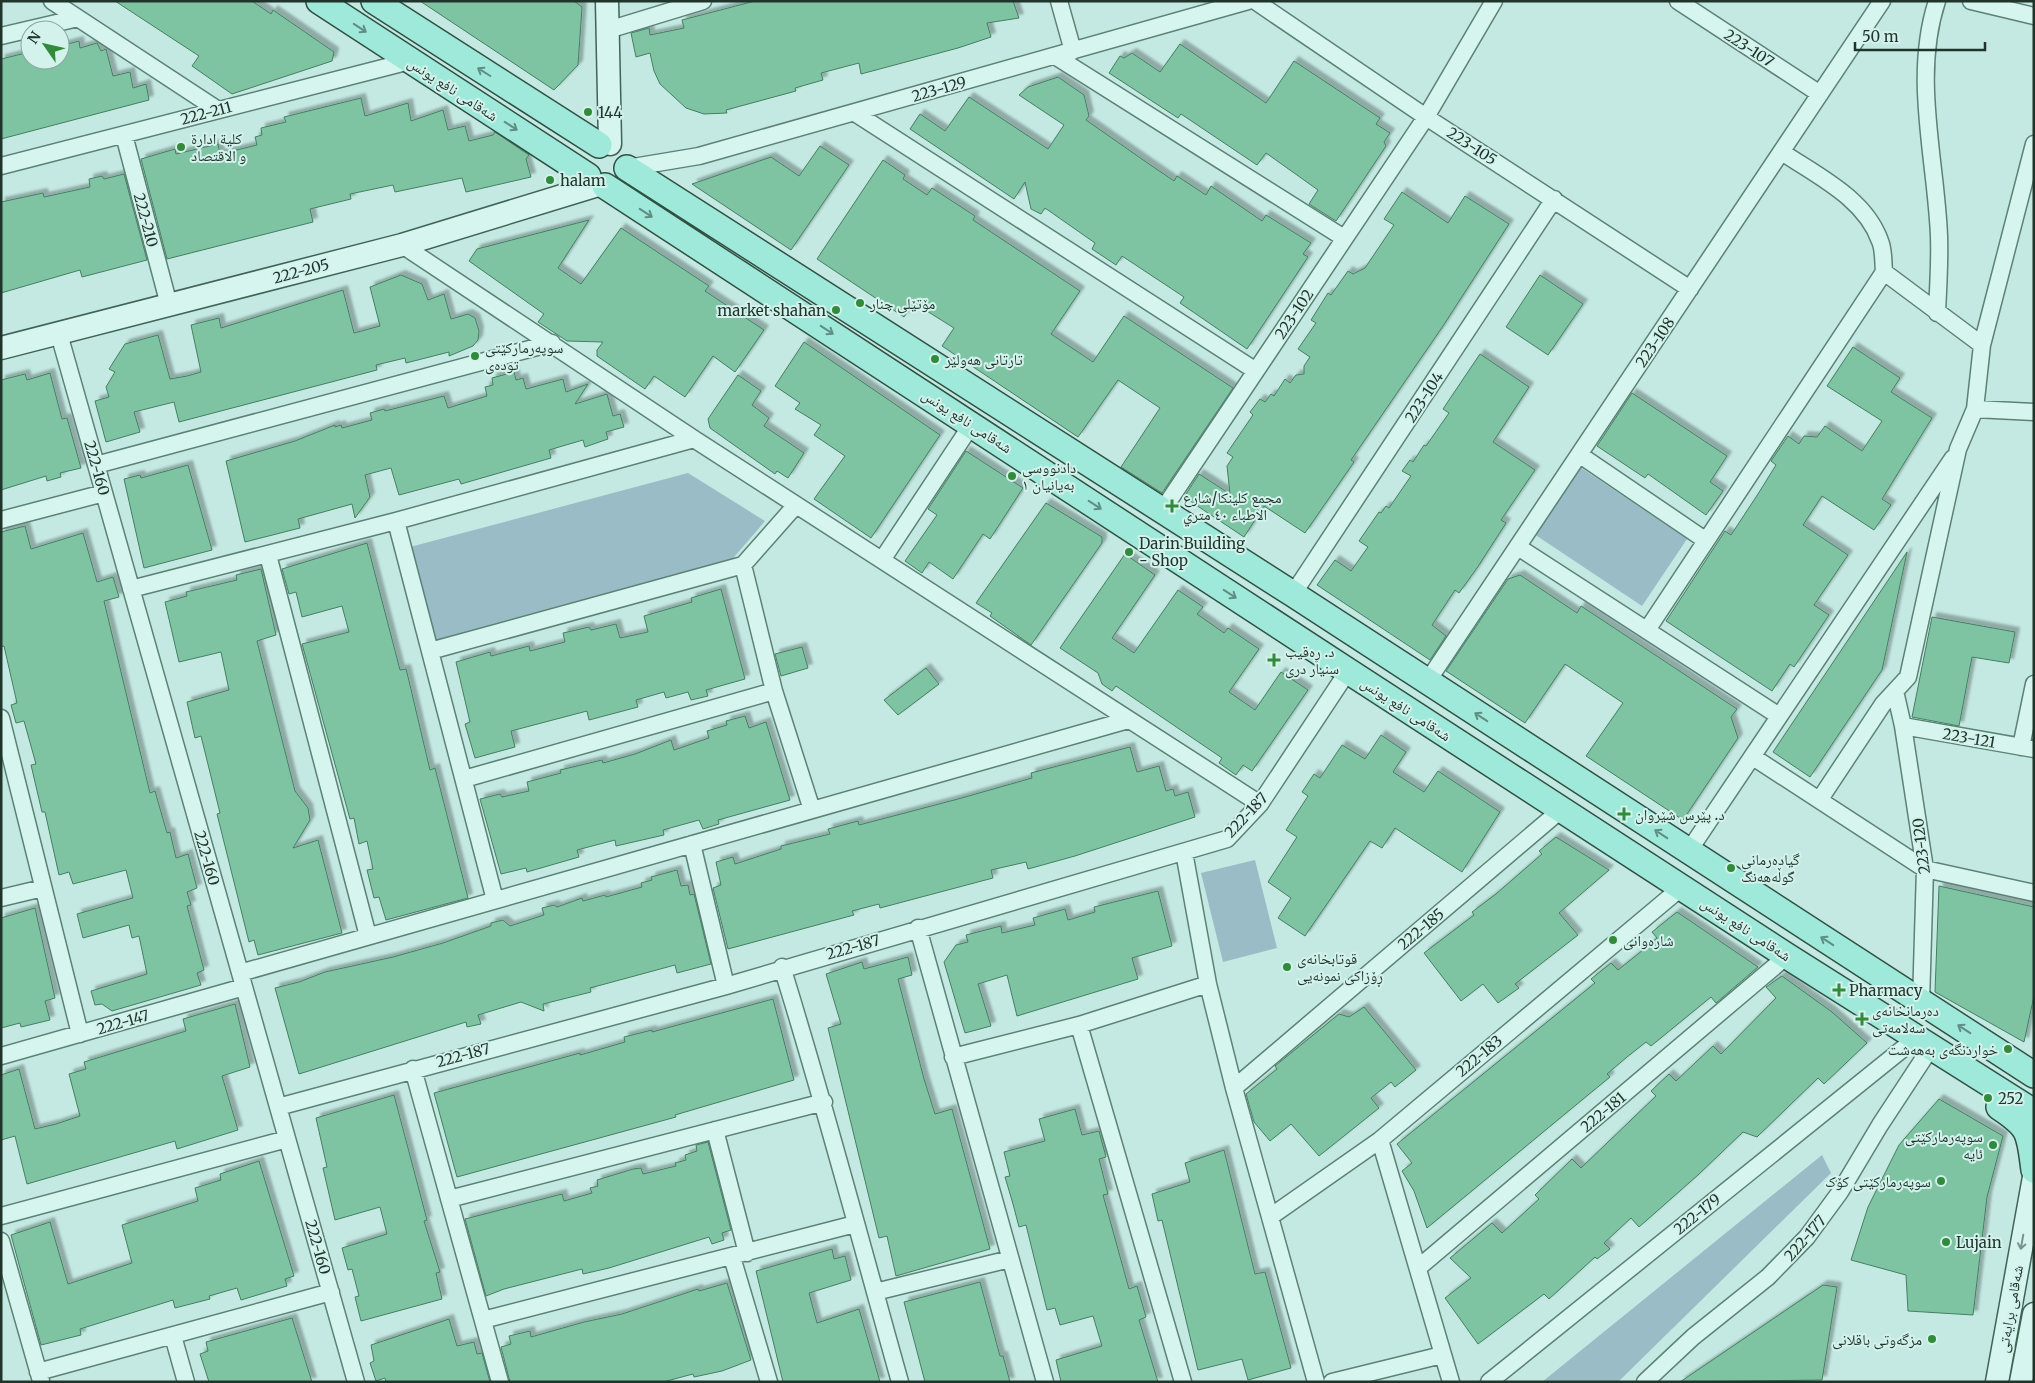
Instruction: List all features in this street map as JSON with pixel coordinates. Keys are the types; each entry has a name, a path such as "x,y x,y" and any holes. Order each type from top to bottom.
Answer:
{"main road":[{"name":"شەقامی نافع یونس","path":"320,1 972,424 1348,671 1788,956 2034,1112"},
{"name":"شەقامی نافع یونس","path":"374,1 605,144 621,150 627,162 627,168 1293,594 2034,1075"},
{"path":"605,144 589,152 586,158 585,164 597,182 612,185 622,179 627,168"},
{"path":"1497,767 1515,739"},
{"path":"1857,1000 1870,1023 2021,1121 2029,1138 2034,1170"}],"street":[{"path":"52,1 218,110"},
{"path":"605,144 607,1"},
{"path":"608,30 703,1"},
{"path":"1059,1 1073,51"},
{"name":"223-129","path":"627,168 699,156 1073,51 1193,9 1248,1"},
{"name":"223-105","path":"1255,1 1426,117 1690,289"},
{"name":"223-102","path":"1162,511 1426,117 1494,1"},
{"name":"223-107","path":"1678,1 1820,94"},
{"name":"223-108","path":"1428,682 1882,1"},
{"path":"1937,1 1930,31 1926,70 1939,237 1937,313"},
{"path":"1970,1 2034,16"},
{"path":"1,36 78,18"},
{"path":"1055,56 1344,238"},
{"name":"222-211","path":"1,166 410,61"},
{"path":"855,113 1256,371"},
{"name":"222-210","path":"124,135 169,305"},
{"path":"1820,799 1884,704 1908,677 1958,450 1975,409 1982,345 2034,144"},
{"path":"1647,630 1884,272 1881,242 1867,216 1842,191 1782,152"},
{"name":"222-205","path":"1,348 402,245 597,182"},
{"name":"223-104","path":"1293,594 1554,199"},
{"path":"402,245 694,438 1260,804"},
{"path":"1884,272 1982,345"},
{"name":"222-160","path":"58,334 356,1382"},
{"path":"96,465 552,343"},
{"path":"1975,409 2034,412"},
{"path":"882,560 972,424"},
{"path":"131,589 396,521 694,438"},
{"path":"1688,852 1958,450"},
{"path":"1580,455 1705,540"},
{"path":"1,520 104,493"},
{"path":"430,650 743,565 796,504"},
{"path":"396,521 496,900"},
{"path":"1518,547 1779,716"},
{"path":"268,555 368,936"},
{"path":"743,565 774,691 812,810"},
{"name":"222-187","path":"278,1107 726,986 782,967 1227,839 1260,804 1348,671"},
{"path":"2027,748 2034,684"},
{"path":"464,779 774,691"},
{"name":"223-120","path":"1895,691 1903,726 1925,869 1921,1002"},
{"path":"1,718 80,1034"},
{"name":"222-147","path":"1,1056 80,1034 368,936 1128,720"},
{"name":"223-121","path":"1903,726 2027,748"},
{"path":"1753,757 1925,869 2034,893"},
{"name":"222-185","path":"1234,1088 1562,809"},
{"path":"692,844 726,986"},
{"path":"1184,852 1208,984 1234,1088 1316,1382"},
{"name":"222-183","path":"1270,1217 1380,1140 1682,887"},
{"path":"1,898 43,888"},
{"path":"918,928 1045,1382"},
{"name":"222-181","path":"1418,1268 1788,956"},
{"path":"782,967 824,1102 855,1224 900,1382"},
{"path":"953,1058 1078,1024 1208,984"},
{"path":"1078,1024 1183,1382"},
{"name":"222-179","path":"1489,1382 1915,1053"},
{"name":"222-177","path":"1645,1382 1693,1337 1768,1277 1807,1237 1840,1192 1880,1124 1915,1053"},
{"path":"413,1069 500,1382"},
{"path":"449,1199 824,1102"},
{"path":"715,1130 767,1381"},
{"path":"1,1216 287,1139"},
{"path":"1380,1140 1451,1382"},
{"name":"شەقامی برایەتی","path":"1997,1382 2034,1177"},
{"path":"483,1320 855,1224"},
{"path":"1,1241 40,1377 173,1336 331,1292"},
{"path":"875,1292 1010,1258"},
{"name":"شەقامی برایەتی","path":"2021,1382 2034,1314"},
{"path":"173,1336 186,1382"},
{"path":"1332,1382 1442,1355"}],"shaded area":[{"path":"1577,465 1687,539 1642,606 1531,532"},
{"path":"688,473 765,521 729,563 436,643 410,547"},
{"path":"1255,860 1277,948 1223,962 1201,873"},
{"path":"1822,1155 1831,1173 1618,1382 1542,1382"}],"building":[{"path":"115,1 252,1 271,14 273,10 334,52 332,61 232,94 192,66 199,56"},
{"path":"420,1 574,1 582,7 578,65 554,90"},
{"path":"755,1 1013,1 1019,18 987,23 991,37 958,48 861,74 859,63 821,73 823,80 795,88 796,91 726,110 727,113 704,114 686,108 660,84 654,71 650,53 636,57 631,33 649,28 650,35 684,28 682,20"},
{"path":"79,41 80,48 97,43 101,51 106,49 113,76 130,72 133,88 146,84 149,100 1,139 1,59 20,54 20,70 70,70 70,43"},
{"path":"1180,44 1266,103 1294,61 1380,118 1376,124 1390,133 1384,142 1386,146 1336,221 1309,204 1318,190 1266,153 1257,165 1181,114 1178,118 1109,73 1120,56 1124,58 1132,53 1160,72"},
{"path":"1058,77 1084,95 1089,116 1086,120 1174,181 1177,176 1206,195 1211,186 1262,221 1266,215 1311,243 1303,254 1308,257 1247,349 1180,303 1184,297 1122,256 1116,265 1092,249 1095,243 1045,208 1041,214 1031,209 1025,182 1014,199 910,129 920,114 945,131 969,97 1048,149 1064,125 1019,95 1028,87"},
{"path":"361,98 365,116 408,103 411,121 443,110 448,130 465,126 469,141 493,135 495,132 529,155 526,159 531,177 466,192 462,178 395,192 393,185 350,194 351,199 310,209 313,222 167,259 141,159 175,149 176,154 218,144 220,154 257,145 255,137 262,135 261,128 286,122 284,117"},
{"path":"820,146 849,165 791,250 692,184 771,157 799,176"},
{"path":"883,160 905,175 903,179 927,195 932,188 975,216 973,220 1080,291 1051,334 1093,362 1124,316 1233,388 1162,493 1121,467 1160,408 1118,380 1078,437 942,346 954,328 914,303 904,317 817,259"},
{"path":"124,174 147,260 82,277 80,270 1,293 1,202 43,193 44,197 90,187 89,179 102,176 104,179"},
{"path":"1402,192 1448,223 1465,196 1509,224 1443,326 1351,460 1354,462 1305,533 1264,506 1244,537 1184,497 1199,474 1230,494 1227,466 1233,457 1227,453 1253,415 1250,412 1260,399 1265,402 1271,394 1274,396 1285,379 1290,383 1296,375 1304,374 1304,366 1310,357 1298,349 1316,323 1311,320 1328,293 1331,295 1348,271 1353,274 1365,268 1394,225 1384,219"},
{"path":"589,220 558,268 581,284 621,228 709,286 705,291 764,330 735,372 713,356 685,397 654,376 645,389 597,356 597,350 603,342 567,341 538,322 544,314 469,261 477,249"},
{"path":"401,275 422,284 428,300 444,294 451,319 468,314 475,318 479,331 478,340 473,346 449,356 449,352 406,363 405,358 376,365 377,370 179,422 174,402 134,412 140,432 106,442 95,401 109,397 106,387 115,372 109,369 125,344 158,335 170,379 187,376 201,372 191,325 219,318 221,328 343,290 354,333 380,326 370,287"},
{"path":"1540,275 1583,304 1548,355 1506,327"},
{"path":"804,342 940,435 871,538 814,499 845,456 814,435 821,425 795,409 800,403 775,386"},
{"path":"1853,347 1900,378 1891,392 1932,418 1882,499 1891,505 1874,530 1822,496 1803,525 1848,555 1814,605 1829,615 1794,667 1790,664 1772,691 1666,621 1725,531 1731,535 1776,465 1771,461 1788,436 1799,444 1804,436 1817,437 1825,426 1862,451 1882,421 1827,386"},
{"path":"1480,354 1529,387 1493,442 1535,470 1501,520 1506,523 1477,568 1459,593 1455,590 1432,625 1446,636 1430,660 1317,585 1335,560 1351,571 1368,547 1359,541 1379,512 1381,513 1386,506 1389,508 1411,476 1402,471 1410,460 1413,462 1424,445 1426,446 1449,413 1443,409"},
{"path":"514,372 516,380 523,378 526,389 563,379 566,392 588,384 575,404 607,394 613,416 620,414 624,427 606,432 608,439 585,447 583,440 549,450 551,458 461,484 459,479 399,495 391,468 365,475 370,497 355,518 352,504 298,519 300,528 245,542 226,461 295,441 335,425 335,427 341,425 342,428 372,420 370,413 384,409 385,411 444,396 448,408 487,396 485,387 493,385 492,378"},
{"path":"50,373 62,419 67,418 81,468 60,473 61,477 47,481 46,476 1,490 1,380 25,374 27,380"},
{"path":"738,375 761,391 752,405 769,418 764,426 804,453 788,478 777,471 775,474 710,428 708,419"},
{"path":"1632,393 1727,456 1710,482 1723,491 1706,515 1648,474 1645,478 1597,446"},
{"path":"966,451 1023,488 990,539 983,534 953,579 929,562 922,573 905,561 937,515 928,509"},
{"path":"188,465 212,550 144,568 124,479 140,475 141,478"},
{"path":"1046,503 1102,537 1102,543 1031,645 990,616 992,613 976,603"},
{"path":"25,526 31,549 83,533 97,582 113,577 119,597 104,601 150,793 155,791 167,833 170,832 176,858 188,854 197,888 187,892 191,905 187,906 204,970 197,973 201,985 112,1011 102,1004 95,1005 91,991 147,974 139,936 132,938 129,925 83,938 77,914 133,898 126,870 73,884 69,872 59,875 45,812 42,812 31,765 36,764 24,721 16,723 11,705 17,703 4,646 1,647 1,532"},
{"path":"367,543 400,670 406,669 430,770 435,768 468,898 386,920 379,897 374,898 367,870 373,869 367,841 359,844 354,818 350,819 302,644 349,632 342,606 302,617 296,592 289,594 282,569"},
{"path":"1907,552 1882,670 1810,777 1773,752"},
{"path":"1125,554 1155,575 1112,638 1134,653 1178,590 1203,607 1197,614 1224,633 1228,628 1259,649 1229,692 1255,710 1281,672 1308,690 1252,771 1243,765 1236,775 1219,763 1222,758 1116,686 1112,691 1102,684 1098,673 1060,648"},
{"path":"261,569 276,635 257,641 295,791 308,808 310,820 293,848 318,840 342,933 258,955 254,940 249,942 217,814 220,813 201,736 195,738 187,702 229,690 221,652 179,662 165,602 187,596 186,592 237,580 236,575"},
{"path":"1520,575 1577,613 1581,606 1737,709 1731,717 1738,738 1683,820 1586,756 1623,703 1565,664 1525,723 1446,671 1508,579"},
{"path":"721,589 745,679 706,690 708,696 691,700 688,692 666,698 664,692 636,700 638,707 589,720 587,711 511,731 515,747 475,758 465,724 470,722 456,662 490,652 491,656 529,646 530,651 565,642 563,633 589,627 591,630 616,624 620,638 648,632 644,616 692,602 691,598"},
{"path":"1932,617 2015,632 2009,663 1972,657 1959,726 1912,717"},
{"path":"802,647 808,668 781,676 775,654"},
{"path":"926,668 939,684 898,715 884,700"},
{"path":"745,716 749,728 766,722 790,800 718,820 719,824 703,829 699,820 663,830 664,835 616,846 615,840 577,850 579,857 527,872 526,868 501,874 480,799 500,794 502,797 529,791 527,782 561,773 560,770 602,760 603,763 635,754 671,740 674,750 709,738 707,731 727,725 726,721"},
{"path":"1381,735 1406,752 1393,772 1424,792 1438,771 1500,812 1462,872 1395,828 1382,848 1370,841 1305,936 1278,918 1291,898 1268,882 1297,837 1286,830 1308,796 1302,792 1314,774 1320,778 1342,745 1365,759"},
{"path":"1130,747 1137,772 1159,766 1166,791 1173,789 1175,796 1188,792 1195,817 1075,856 1028,869 1026,862 991,870 993,878 880,908 879,904 852,911 854,915 728,949 713,888 721,885 716,862 733,857 735,864 781,849 781,846 830,834 828,829 858,821 859,825 958,799 1032,778 1031,773"},
{"path":"1556,837 1609,870 1559,913 1578,935 1515,984 1519,988 1498,1003 1483,984 1461,1001 1424,953 1474,915 1472,912 1542,854 1539,851"},
{"path":"677,870 681,886 688,885 690,895 694,894 711,964 677,973 675,965 590,988 591,992 543,1004 544,1011 521,1002 478,1015 481,1024 467,1027 466,1022 299,1074 275,988 299,982 325,972 393,957 443,943 491,926 491,923 503,920 510,926 544,915 542,908 554,905 557,907 582,898 583,901 605,895 606,897 642,887 641,883 652,880 651,877"},
{"path":"1939,886 2034,907 2034,996 2024,1042 1935,992"},
{"path":"1158,891 1172,946 1132,958 1138,979 1017,1016 1007,975 978,984 991,1026 965,1033 944,962 956,945 968,942 966,935 1001,926 1002,933 1035,925 1033,918 1065,909 1068,920 1095,912 1094,907"},
{"path":"35,908 55,998 45,1001 50,1020 21,1027 20,1023 1,1028 1,918"},
{"path":"1677,912 1758,967 1716,1003 1711,997 1651,1046 1646,1042 1607,1074 1610,1077 1427,1228 1414,1191 1402,1171 1412,1163 1397,1144 1595,983 1591,979 1611,963 1618,970 1638,954 1657,938 1652,932"},
{"path":"908,957 912,975 898,979 924,1079 935,1114 952,1109 990,1249 896,1276 887,1236 879,1238 828,1028 841,1024 826,974 862,962 864,969"},
{"path":"1782,976 1832,1012 1867,1043 1824,1084 1818,1078 1757,1137 1743,1132 1639,1227 1631,1218 1604,1243 1610,1249 1597,1259 1595,1257 1549,1299 1544,1294 1478,1344 1445,1298 1471,1278 1450,1258 1492,1223 1502,1233 1539,1199 1535,1195 1572,1159 1581,1168 1656,1096 1651,1091 1669,1074 1676,1081 1713,1046 1721,1054 1776,998 1766,987"},
{"path":"773,999 794,1080 675,1115 676,1117 457,1177 434,1093 625,1042 624,1037 652,1030 652,1032"},
{"path":"235,1004 250,1067 222,1076 238,1130 177,1149 175,1141 27,1184 15,1136 1,1140 1,1075 19,1069 35,1129 56,1124 80,1116 69,1074 86,1069 84,1062 186,1031 183,1019"},
{"path":"1364,1007 1416,1070 1395,1087 1391,1082 1371,1098 1379,1108 1319,1156 1291,1124 1270,1141 1254,1122 1246,1094 1277,1069 1275,1066 1339,1014 1349,1017"},
{"path":"394,1095 427,1220 424,1221 440,1272 436,1273 442,1299 361,1321 355,1297 359,1296 352,1269 348,1270 342,1248 387,1234 380,1207 335,1220 323,1168 327,1167 316,1118"},
{"path":"1939,1099 2003,1136 1987,1197 1973,1315 1908,1311 1906,1275 1851,1260 1868,1207 1899,1145"},
{"path":"1075,1109 1082,1135 1099,1131 1106,1157 1099,1159 1108,1194 1103,1195 1129,1289 1137,1286 1146,1317 1139,1320 1158,1382 1061,1382 1056,1360 1102,1346 1093,1316 1060,1325 1055,1308 1047,1310 1026,1225 1019,1227 1005,1177 1010,1176 1004,1152 1045,1141 1039,1119"},
{"path":"708,1142 731,1230 722,1233 724,1240 712,1244 709,1237 609,1268 583,1274 582,1269 504,1289 486,1296 465,1219 562,1194 564,1201 592,1193 590,1188 598,1186 597,1180 633,1169 641,1168 643,1174 676,1166 675,1163 686,1160 685,1155 697,1151 696,1145"},
{"path":"1224,1150 1255,1274 1265,1272 1291,1368 1248,1380 1242,1359 1198,1370 1162,1220 1158,1221 1152,1194 1190,1182 1185,1163"},
{"path":"259,1161 294,1276 285,1279 287,1286 241,1300 237,1288 209,1296 210,1299 175,1308 173,1300 80,1329 81,1335 41,1345 11,1235 50,1222 68,1284 132,1263 122,1225 198,1201 195,1188 221,1180 220,1174"},
{"path":"832,1249 834,1259 845,1256 851,1280 809,1293 817,1323 859,1309 880,1382 783,1382 756,1271"},
{"path":"980,1282 1000,1356 1003,1356 1010,1382 925,1382 904,1302"},
{"path":"727,1283 751,1360 722,1371 694,1377 693,1374 663,1382 510,1382 501,1347 511,1344 509,1336 530,1331 531,1337 584,1322 622,1314 698,1289 699,1291"},
{"path":"1823,1285 1837,1287 1822,1380 1680,1382"},
{"path":"292,1318 312,1382 209,1382 200,1354 208,1351 206,1342"},
{"path":"449,1319 457,1346 474,1342 477,1354 482,1353 490,1382 386,1382 385,1378 376,1381 370,1363 374,1361 371,1345"}],"place":[{"name":"144","path":"588,112"},
{"name":"كلية ادارة و الاقتصاد","path":"181,147"},
{"name":"halam","path":"550,180"},
{"name":"مۆتێلی چنار","path":"860,303"},
{"name":"market shahan","path":"836,310"},
{"name":"سوپەرمارکێتی تودەی","path":"475,356"},
{"name":"تارتانی هەولێر","path":"935,359"},
{"name":"دادنووسی بەیانیان ١","path":"1012,476"},
{"name":"مجمع كلينكا/شارع الاطباء ٤٠ متري","path":"1172,506"},
{"name":"Darin Building - Shop","path":"1129,552"},
{"name":"د. ڕەقیب سنیار دری","path":"1274,660"},
{"name":"د. پێرس شێروان","path":"1624,814"},
{"name":"گیادەرمانی گوڵەهەنگ","path":"1731,868"},
{"name":"شارەوانی","path":"1613,940"},
{"name":"قوتابخانەی ڕۆزاکی نمونەیی","path":"1287,967"},
{"name":"Pharmacy","path":"1839,990"},
{"name":"دەرمانخانەی سەلامەتی","path":"1862,1019"},
{"name":"خواردنگەی بەهەشت","path":"2008,1049"},
{"name":"252","path":"1988,1098"},
{"name":"سوپەرمارکێتی ئایە","path":"1993,1145"},
{"name":"سوپەرمارکێتی کۆک","path":"1941,1181"},
{"name":"Lujain","path":"1946,1242"},
{"name":"مزگەوتی باقلانی","path":"1932,1339"}]}
